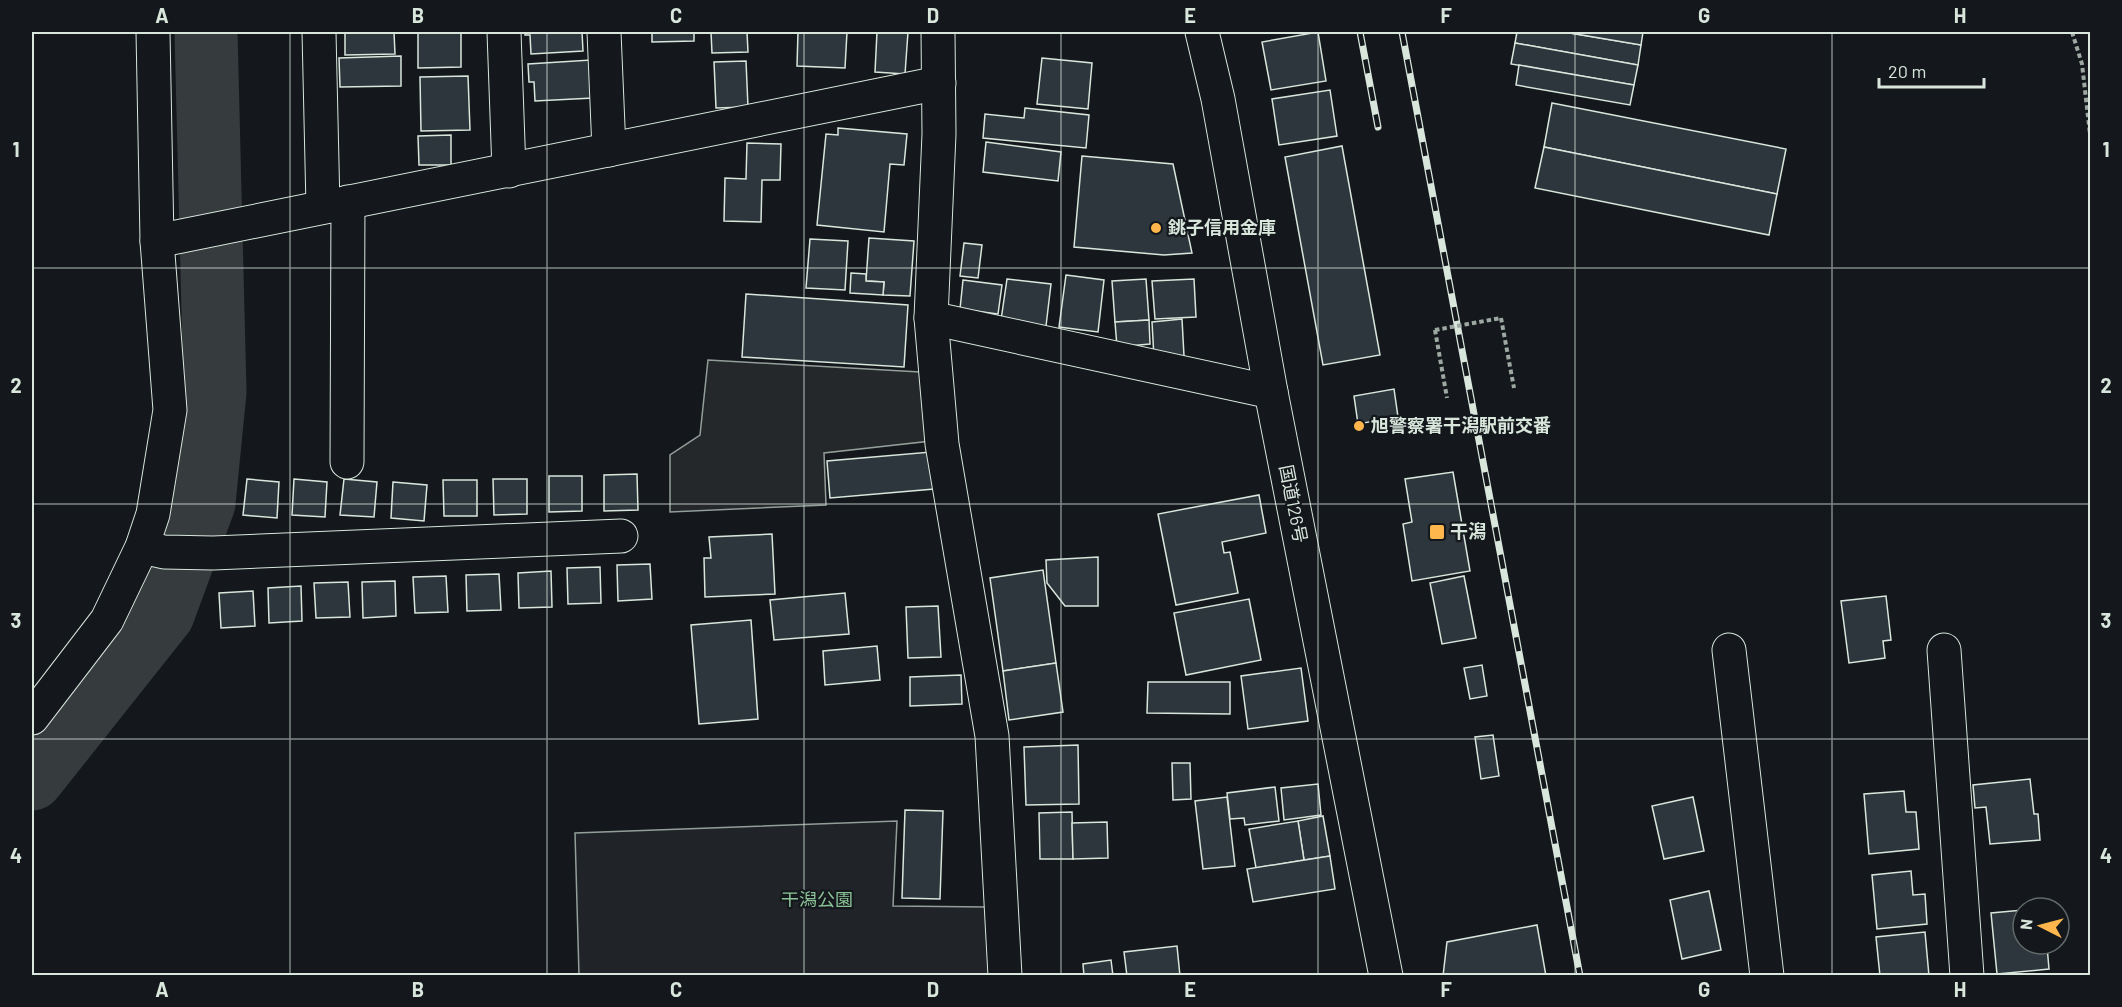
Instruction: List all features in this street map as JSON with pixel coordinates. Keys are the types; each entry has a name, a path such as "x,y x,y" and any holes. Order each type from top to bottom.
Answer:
{"main road":[{"path":"32,717 43,689 107,620 153,550 153,514 170,410 170,238 153,32"},
{"path":"319,32 336,205 347,462"},
{"path":"504,32 509,171"},
{"path":"604,32 609,150"},
{"path":"938,32 939,134 931,318 942,444 992,736 1005,975"},
{"name":"国道126号","path":"1202,32 1220,111 1271,392 1386,975"},
{"path":"170,238 939,83"},
{"path":"931,318 1271,392"},
{"path":"153,550 213,553 621,536"},
{"path":"1730,650 1767,975"},
{"path":"1944,650 1966,975"}],"path":[{"path":"2072,32 2082,64 2091,134"},
{"path":"1447,398 1435,330 1501,318 1514,388"}],"green space":[{"name":"干潟公園","path":"897,821 893,906 988,907 991,975 579,975 575,833"}],"shaded area":[{"path":"708,360 920,372 931,441 824,453 826,505 670,512 670,455 700,435"}],"building":[{"path":"345,32 394,32 395,54 345,55"},
{"path":"418,32 461,32 461,67 418,68"},
{"path":"525,32 582,32 583,51 531,54 530,35 525,35"},
{"path":"652,32 694,32 694,41 652,42"},
{"path":"711,32 747,32 748,52 712,53"},
{"path":"798,32 847,32 845,68 797,66"},
{"path":"877,32 908,32 905,74 875,72"},
{"path":"1318,32 1326,81 1271,90 1262,42"},
{"path":"1517,32 1564,32 1641,45 1638,65 1515,43"},
{"path":"1564,32 1643,32 1641,45"},
{"path":"1515,43 1638,65 1634,85 1511,64"},
{"path":"401,56 401,86 340,87 339,58"},
{"path":"1042,58 1092,63 1088,109 1037,104"},
{"path":"591,60 593,98 535,101 534,82 529,82 528,64"},
{"path":"746,61 748,107 716,108 714,62"},
{"path":"1519,65 1634,85 1630,105 1516,85"},
{"path":"468,76 470,130 421,131 420,77"},
{"path":"1330,90 1337,136 1279,145 1272,99"},
{"path":"1552,103 1786,149 1777,194 1544,147"},
{"path":"1025,108 1089,115 1086,148 983,138 985,114 1024,118"},
{"path":"838,128 907,134 904,165 890,164 884,232 817,225 826,134 838,135"},
{"path":"451,135 451,165 419,165 418,136"},
{"path":"986,142 1061,152 1058,181 983,172"},
{"path":"747,143 781,144 780,180 762,180 761,222 724,221 725,178 746,179"},
{"path":"1342,146 1380,355 1323,365 1285,157"},
{"path":"1544,147 1777,194 1769,235 1535,188"},
{"path":"1082,156 1173,164 1192,253 1164,255 1074,247"},
{"path":"869,238 914,241 910,296 883,295 884,282 866,281"},
{"path":"810,239 848,241 845,290 806,288"},
{"path":"964,243 982,245 978,278 960,276"},
{"path":"851,273 866,274 866,281 884,282 883,295 850,293"},
{"path":"1066,275 1104,280 1098,332 1059,327"},
{"path":"1007,279 1051,284 1046,326 1001,320"},
{"path":"1146,279 1149,320 1115,322 1112,281"},
{"path":"1194,279 1196,317 1155,319 1152,281"},
{"path":"963,280 1002,285 998,314 960,309"},
{"path":"746,294 908,305 904,367 742,357"},
{"path":"1182,319 1184,356 1154,358 1152,322"},
{"path":"1149,320 1150,344 1117,347 1115,322"},
{"path":"1394,389 1398,417 1358,424 1354,396"},
{"path":"931,452 934,489 830,498 827,461"},
{"path":"1453,472 1470,571 1412,581 1403,524 1412,522 1405,479"},
{"path":"637,474 638,510 604,511 604,475"},
{"path":"549,476 582,476 582,511 549,512"},
{"path":"247,479 279,482 277,518 243,515"},
{"path":"294,479 327,482 325,517 292,515"},
{"path":"344,479 377,482 374,517 340,515"},
{"path":"493,479 527,479 527,514 494,515"},
{"path":"443,480 477,480 477,516 444,516"},
{"path":"393,482 427,485 424,521 391,518"},
{"path":"1259,495 1266,533 1222,542 1224,553 1230,552 1238,593 1176,605 1158,514"},
{"path":"772,534 775,594 705,597 704,558 711,558 709,537"},
{"path":"1098,557 1098,606 1065,606 1047,583 1046,560"},
{"path":"650,564 652,599 618,601 617,565"},
{"path":"600,567 601,603 568,604 567,568"},
{"path":"1043,570 1056,663 1003,671 990,578"},
{"path":"551,571 552,607 519,608 518,573"},
{"path":"499,574 501,610 467,611 466,575"},
{"path":"446,576 448,612 415,613 413,577"},
{"path":"1464,576 1476,638 1442,644 1430,583"},
{"path":"395,581 396,616 363,618 362,582"},
{"path":"348,582 350,617 316,618 314,583"},
{"path":"301,586 302,621 269,623 268,588"},
{"path":"253,591 255,626 221,628 219,593"},
{"path":"845,593 849,634 774,640 770,600"},
{"path":"1886,596 1891,640 1883,641 1885,658 1849,663 1841,601"},
{"path":"1249,599 1261,660 1186,675 1174,613"},
{"path":"938,606 941,657 908,658 906,607"},
{"path":"751,620 758,719 699,724 691,625"},
{"path":"877,646 880,680 825,685 823,651"},
{"path":"1056,663 1063,712 1009,720 1003,671"},
{"path":"1482,665 1487,696 1470,699 1464,668"},
{"path":"1301,668 1308,721 1248,729 1241,676"},
{"path":"961,675 962,704 910,706 910,677"},
{"path":"1148,682 1230,682 1230,714 1147,713"},
{"path":"1493,735 1499,776 1481,779 1475,737"},
{"path":"1078,745 1079,804 1026,805 1024,747"},
{"path":"1172,763 1190,763 1191,799 1173,800"},
{"path":"2030,779 2034,814 2038,814 2040,840 1990,844 1986,807 1975,808 1973,785"},
{"path":"1318,784 1321,815 1284,820 1281,788"},
{"path":"1275,787 1279,821 1245,825 1244,818 1230,819 1227,793"},
{"path":"1904,791 1906,812 1916,812 1919,849 1869,854 1864,794"},
{"path":"1227,797 1235,866 1203,869 1195,801"},
{"path":"1693,797 1704,851 1664,859 1652,806"},
{"path":"905,810 943,811 940,899 902,898"},
{"path":"1072,812 1073,859 1040,859 1039,813"},
{"path":"1323,816 1330,856 1304,860 1298,821"},
{"path":"1298,821 1304,860 1256,868 1249,829"},
{"path":"1107,822 1108,858 1073,859 1072,823"},
{"path":"1330,856 1335,889 1253,902 1247,869"},
{"path":"1911,871 1913,895 1925,894 1927,924 1877,929 1872,875"},
{"path":"1709,891 1721,950 1682,959 1670,900"},
{"path":"2011,911 2011,956 2048,956 2049,969 1997,974 1991,913"},
{"path":"1537,925 1546,976 1443,976 1447,942"},
{"path":"1925,932 1929,976 1880,976 1876,937"},
{"path":"1177,946 1180,976 1127,976 1124,952"},
{"path":"1111,960 1113,976 1084,976 1083,964"}],"waterway":[{"path":"32,779 163,614 204,503 215,392 206,32"}],"railway":[{"path":"1360,32 1378,127"},
{"path":"1402,32 1580,976"}],"place":[{"name":"銚子信用金庫","path":"1156,228"},
{"name":"旭警察署干潟駅前交番","path":"1359,426"},
{"name":"干潟","path":"1437,532"}]}
